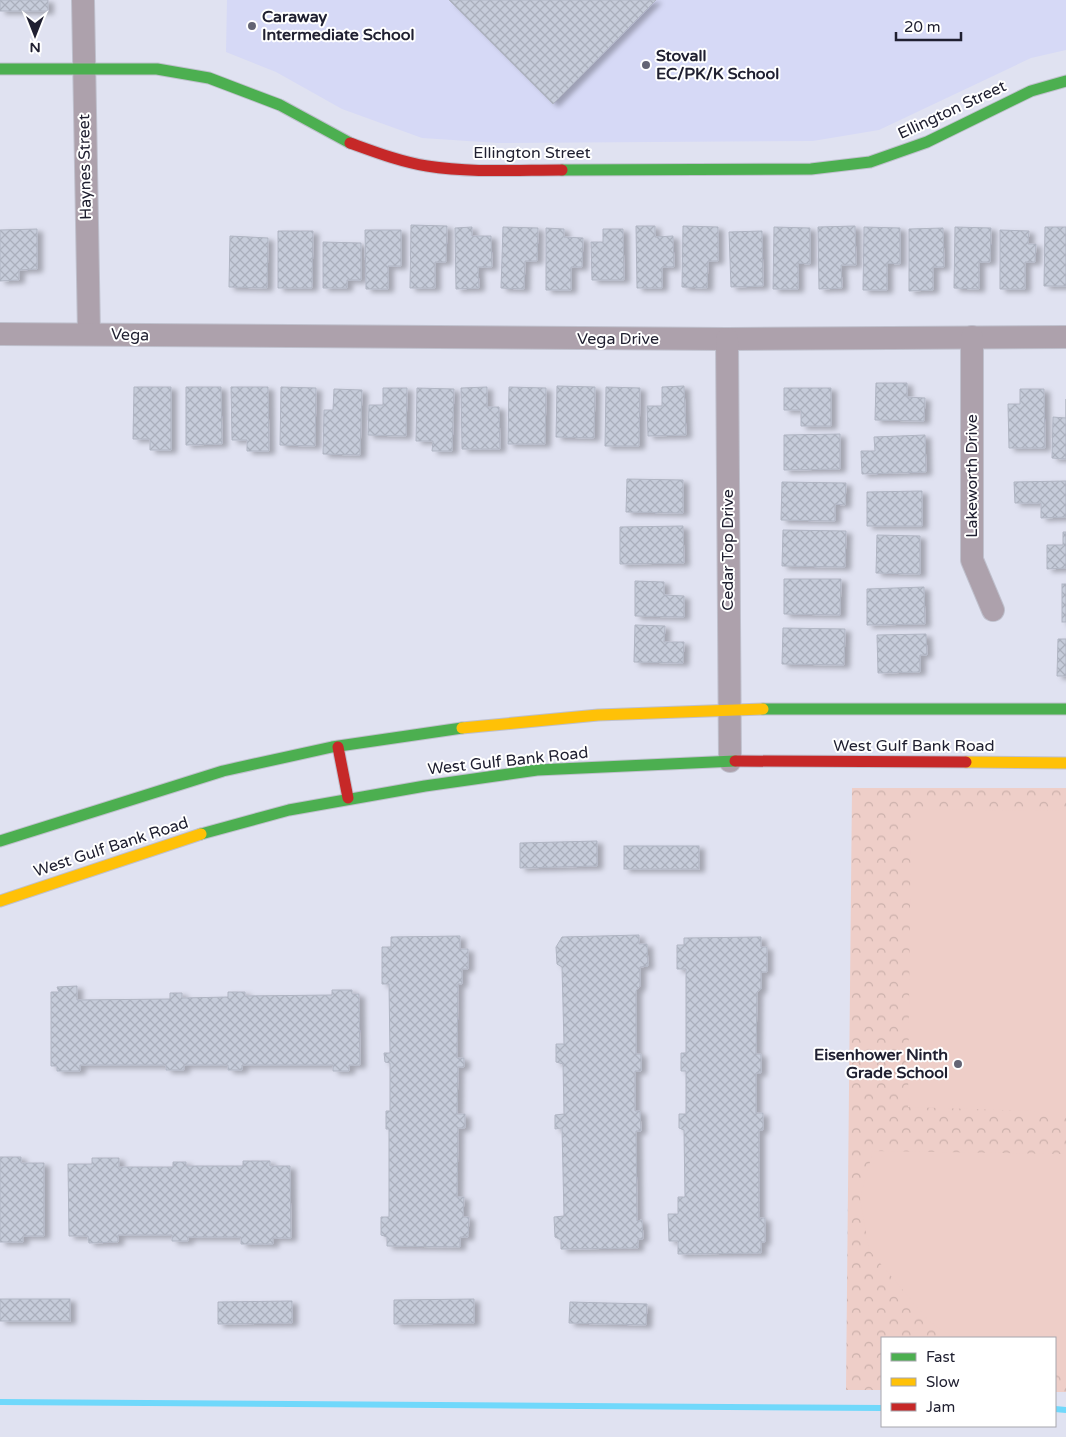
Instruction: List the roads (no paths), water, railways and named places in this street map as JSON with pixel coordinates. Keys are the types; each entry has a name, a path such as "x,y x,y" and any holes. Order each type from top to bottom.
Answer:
{"main road":[{"name":"Ellington Street","path":"0,69 158,69 209,78 280,106 336,137 376,154 427,166 478,170 811,169 870,162 927,142 1031,91 1066,81"},
{"path":"0,841 166,787 257,763 440,730 538,719 730,709 1066,709"},
{"path":"338,747 348,798"},
{"name":"West Gulf Bank Road","path":"0,901 213,830 289,810 348,798 537,770 730,761 1066,763"}],"street":[{"name":"Haynes Street","path":"83,0 89,334"},
{"name":"Vega","path":"0,334 171,336"},
{"name":"Vega Drive","path":"171,336 727,339 1066,337"},
{"name":"Lakeworth Drive","path":"972,337 972,560 993,610"},
{"name":"Cedar Top Drive","path":"727,339 730,761"}],"waterway":[{"path":"0,1402 881,1408"},
{"path":"1056,1409 1066,1410"}],"place":[{"name":"Caraway Intermediate School","path":"252,26"},
{"name":"Stovall EC/PK/K School","path":"646,65"},
{"name":"Eisenhower Ninth Grade School","path":"958,1064"}]}
